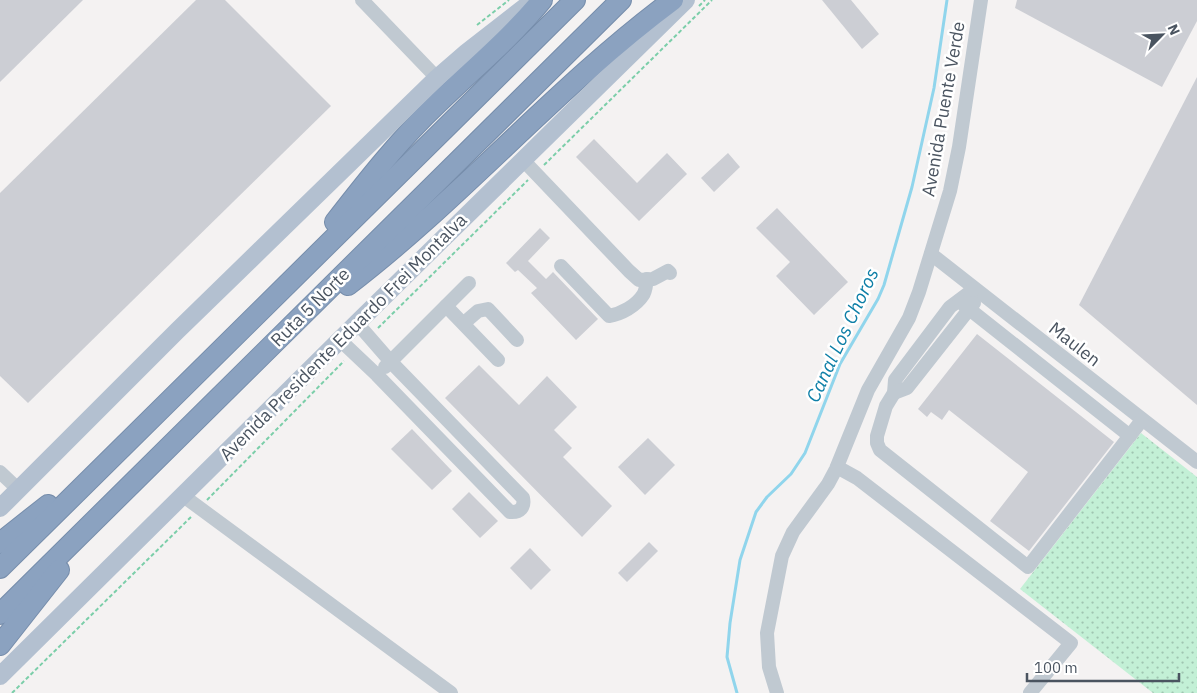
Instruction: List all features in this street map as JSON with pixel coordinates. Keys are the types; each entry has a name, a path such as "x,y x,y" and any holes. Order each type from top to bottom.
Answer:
{"highway":[{"path":"293,278 344,210 406,136 437,104 502,44 542,0"},
{"name":"Ruta 5 Norte","path":"0,568 575,0"},
{"name":"Ruta 5 Norte","path":"0,614 621,0"},
{"path":"286,331 363,274 403,241 574,82 629,34 673,0"},
{"path":"0,543 101,468"},
{"path":"0,645 113,502"}],"main road":[{"path":"2,504 19,490 177,331 437,78 466,52 534,0"},
{"name":"Avenida Presidente Eduardo Frei Montalva","path":"0,676 686,0"}],"street":[{"path":"362,0 437,78"},
{"name":"Avenida Puente Verde","path":"777,693 769,668 767,639 768,622 782,556 793,532 828,484 837,467 868,390 909,318 950,191 959,147 981,0"},
{"path":"523,160 629,271 640,280 653,279 668,271 670,273"},
{"name":"Maulen","path":"931,254 1197,462"},
{"path":"561,266 609,316 628,308 644,294 647,279"},
{"path":"377,375 470,283"},
{"path":"978,291 964,305 907,388 894,393 886,406 877,436 877,443 880,450 1028,567 1142,420"},
{"path":"964,305 1130,436"},
{"path":"446,306 498,360"},
{"path":"464,323 478,311 488,309 518,340"},
{"path":"340,340 377,375 510,512 516,512 521,509 524,504 523,498 391,362 357,323"},
{"path":"837,467 857,478 1071,642 1030,693"},
{"path":"0,472 19,490"},
{"path":"182,495 451,693"}],"green space":[{"path":"1141,433 1197,477 1197,693 1153,693 1020,589"}],"building":[{"path":"0,0 83,0 0,82"},
{"path":"196,0 225,0 331,106 28,403 0,376 0,193"},
{"path":"822,0 851,0 879,34 862,49"},
{"path":"1017,0 1197,0 1197,21 1162,87 1015,8"},
{"path":"1197,77 1197,405 1079,305"},
{"path":"594,139 637,183 667,153 687,174 639,221 576,157"},
{"path":"728,153 740,167 714,192 701,178"},
{"path":"777,208 848,282 814,315 776,276 790,262 756,228"},
{"path":"540,228 550,238 528,261 546,279 553,272 598,319 576,340 531,293 537,288 518,270 515,272 506,263"},
{"path":"977,334 1114,442 1029,551 990,521 1028,472 949,410 942,420 931,412 927,417 918,409"},
{"path":"479,365 519,405 547,376 577,407 554,430 572,448 563,457 612,506 582,537 445,398"},
{"path":"412,429 452,471 432,490 391,449"},
{"path":"648,438 675,465 645,495 618,467"},
{"path":"469,492 498,521 480,538 452,509"},
{"path":"649,542 658,551 627,582 618,573"},
{"path":"530,548 551,570 531,590 510,568"}],"waterway":[{"name":"Canal Los Choros","path":"737,693 727,657 730,623 740,560 756,512 767,497 791,474 805,453 840,364 878,299 884,285 912,187 934,88 947,0"}]}
